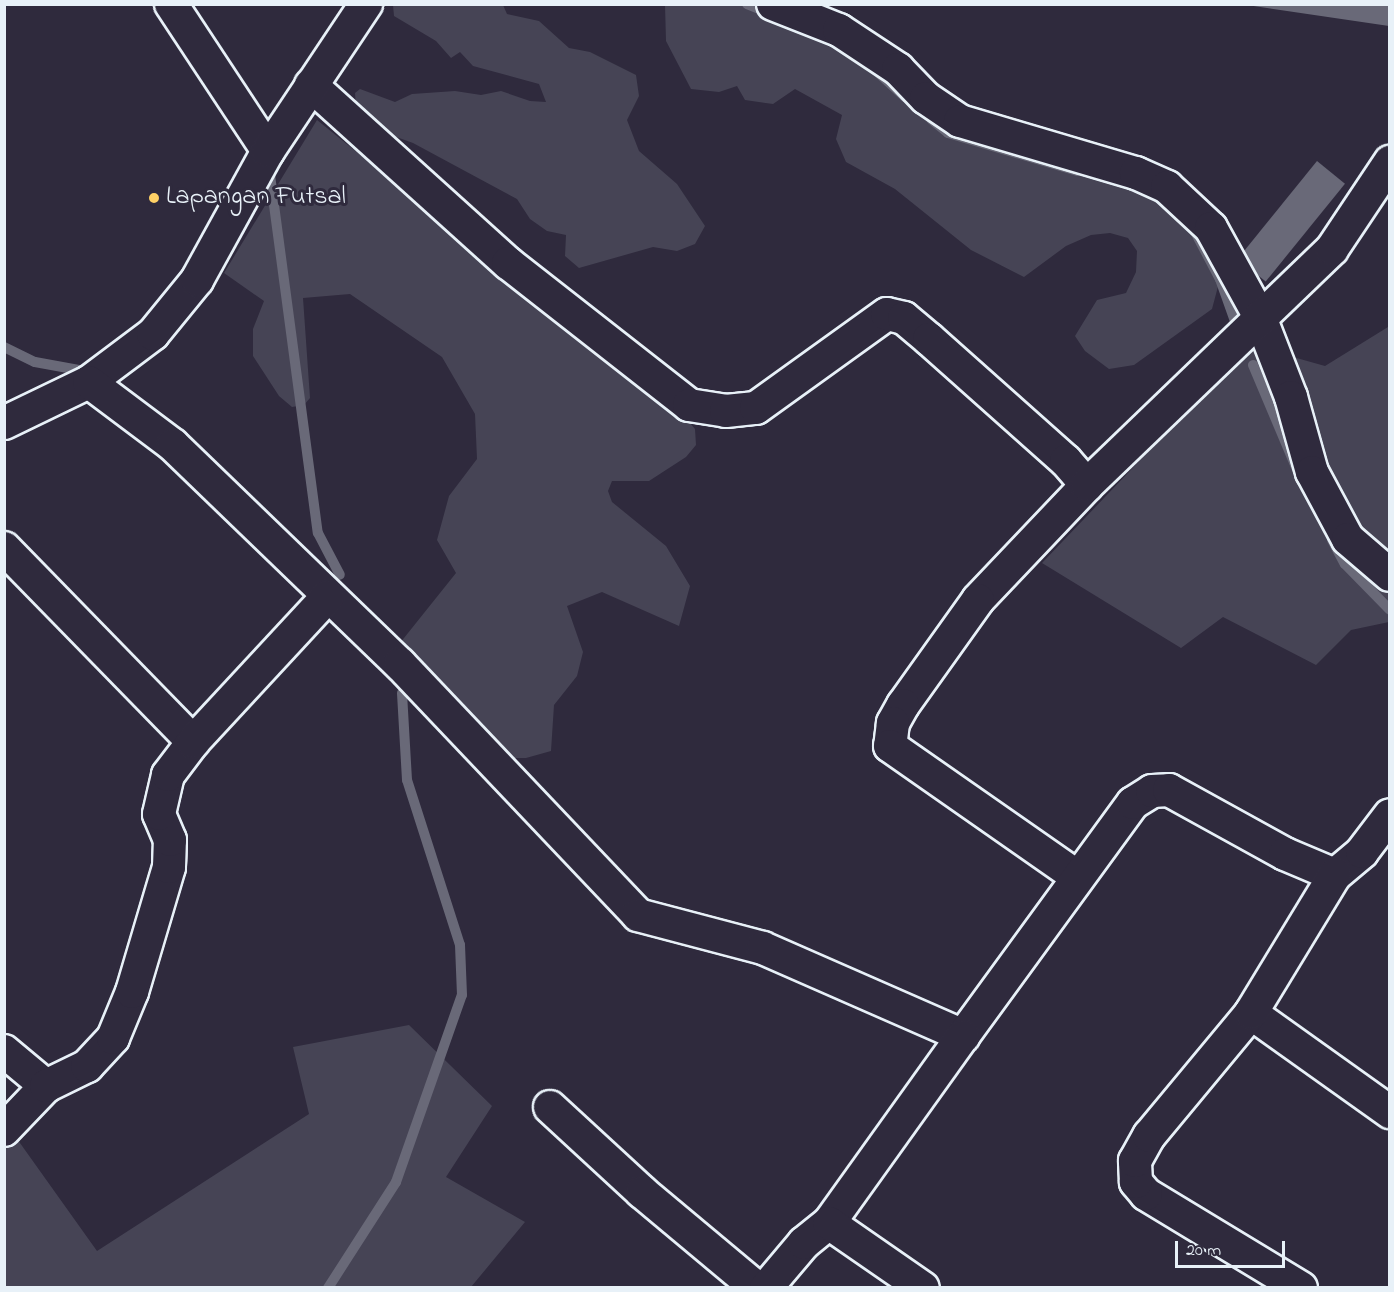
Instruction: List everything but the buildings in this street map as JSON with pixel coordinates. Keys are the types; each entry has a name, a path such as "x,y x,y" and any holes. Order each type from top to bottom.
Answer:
{"street":[{"path":"171,4 268,151"},
{"path":"4,423 89,382 153,334 197,280 268,151 366,4"},
{"path":"773,4 839,30 898,69 926,98 960,121 1136,172 1167,187 1211,228 1260,317 1291,397 1311,472 1348,539 1389,575"},
{"path":"311,85 508,262 689,405 726,411 756,408 887,314 904,318 929,339 1041,436 1087,485"},
{"path":"1078,877 890,746 894,723 903,705 978,600 1087,485 1332,249 1365,204 1389,162"},
{"path":"89,382 173,445 400,664 638,915 763,948 963,1036"},
{"path":"4,548 193,742"},
{"path":"4,1130 46,1086 87,1066 113,1038 129,1002 169,867 170,840 159,814 168,775 193,742 328,596"},
{"path":"766,1287 804,1243 830,1223 1133,803 1152,791 1169,790 1285,854 1335,875"},
{"path":"1301,1287 1146,1194 1136,1182 1135,1161 1149,1136 1251,1013 1335,875 1362,852 1389,815"},
{"path":"1251,1013 1389,1112"},
{"path":"4,1051 46,1086"},
{"path":"550,1107 642,1192 757,1287"},
{"path":"830,1223 923,1287"}],"shaded area":[{"path":"393,5 503,5 507,14 539,21 569,48 590,52 636,75 639,96 627,120 639,151 677,184 705,226 695,244 677,251 653,247 579,268 565,256 566,235 547,231 530,219 517,199 413,143 388,134 356,107 355,93 360,89 395,102 412,94 455,91 481,95 501,91 530,101 546,102 539,84 473,66 460,52 451,58 436,41 394,16"},
{"path":"665,5 747,5 813,30 861,56 948,133 1036,162 1147,190 1190,221 1220,279 1212,309 1134,365 1109,369 1085,351 1075,336 1097,300 1126,293 1136,272 1137,251 1128,238 1110,233 1091,235 1066,246 1024,277 971,250 895,189 846,162 836,139 842,115 795,89 773,104 745,100 737,86 719,92 691,89 666,41"},
{"path":"317,120 579,331 672,401 695,429 696,445 686,457 649,481 612,481 608,491 612,502 666,546 690,586 679,626 602,592 567,606 583,652 577,676 554,705 551,751 526,758 506,758 440,681 400,643 456,573 437,540 449,496 477,459 475,414 442,357 350,294 303,298 310,398 304,405 292,407 279,396 253,356 253,329 264,301 224,273"},
{"path":"1388,327 1389,622 1351,630 1316,665 1223,617 1181,648 1042,563 1250,345 1325,366"},
{"path":"409,1025 492,1106 446,1177 525,1222 471,1287 5,1288 4,1143 10,1129 97,1251 309,1114 293,1047"}],"water":[{"path":"1247,5 1389,5 1389,26"},
{"path":"1317,161 1345,184 1266,282 1238,259"}],"waterway":[{"path":"747,4 772,14"},
{"path":"872,67 905,97"},
{"path":"931,119 948,133 1078,171"},
{"path":"270,175 318,533 340,575"},
{"path":"1192,226 1220,279 1236,324"},
{"path":"4,347 35,362 84,371 89,368"},
{"path":"1253,365 1298,472"},
{"path":"1332,540 1345,564 1390,610"},
{"path":"328,1288 396,1182 462,995 460,945 407,780 402,693"}],"place":[{"name":"Lapangan Futsal","path":"154,198"}]}
